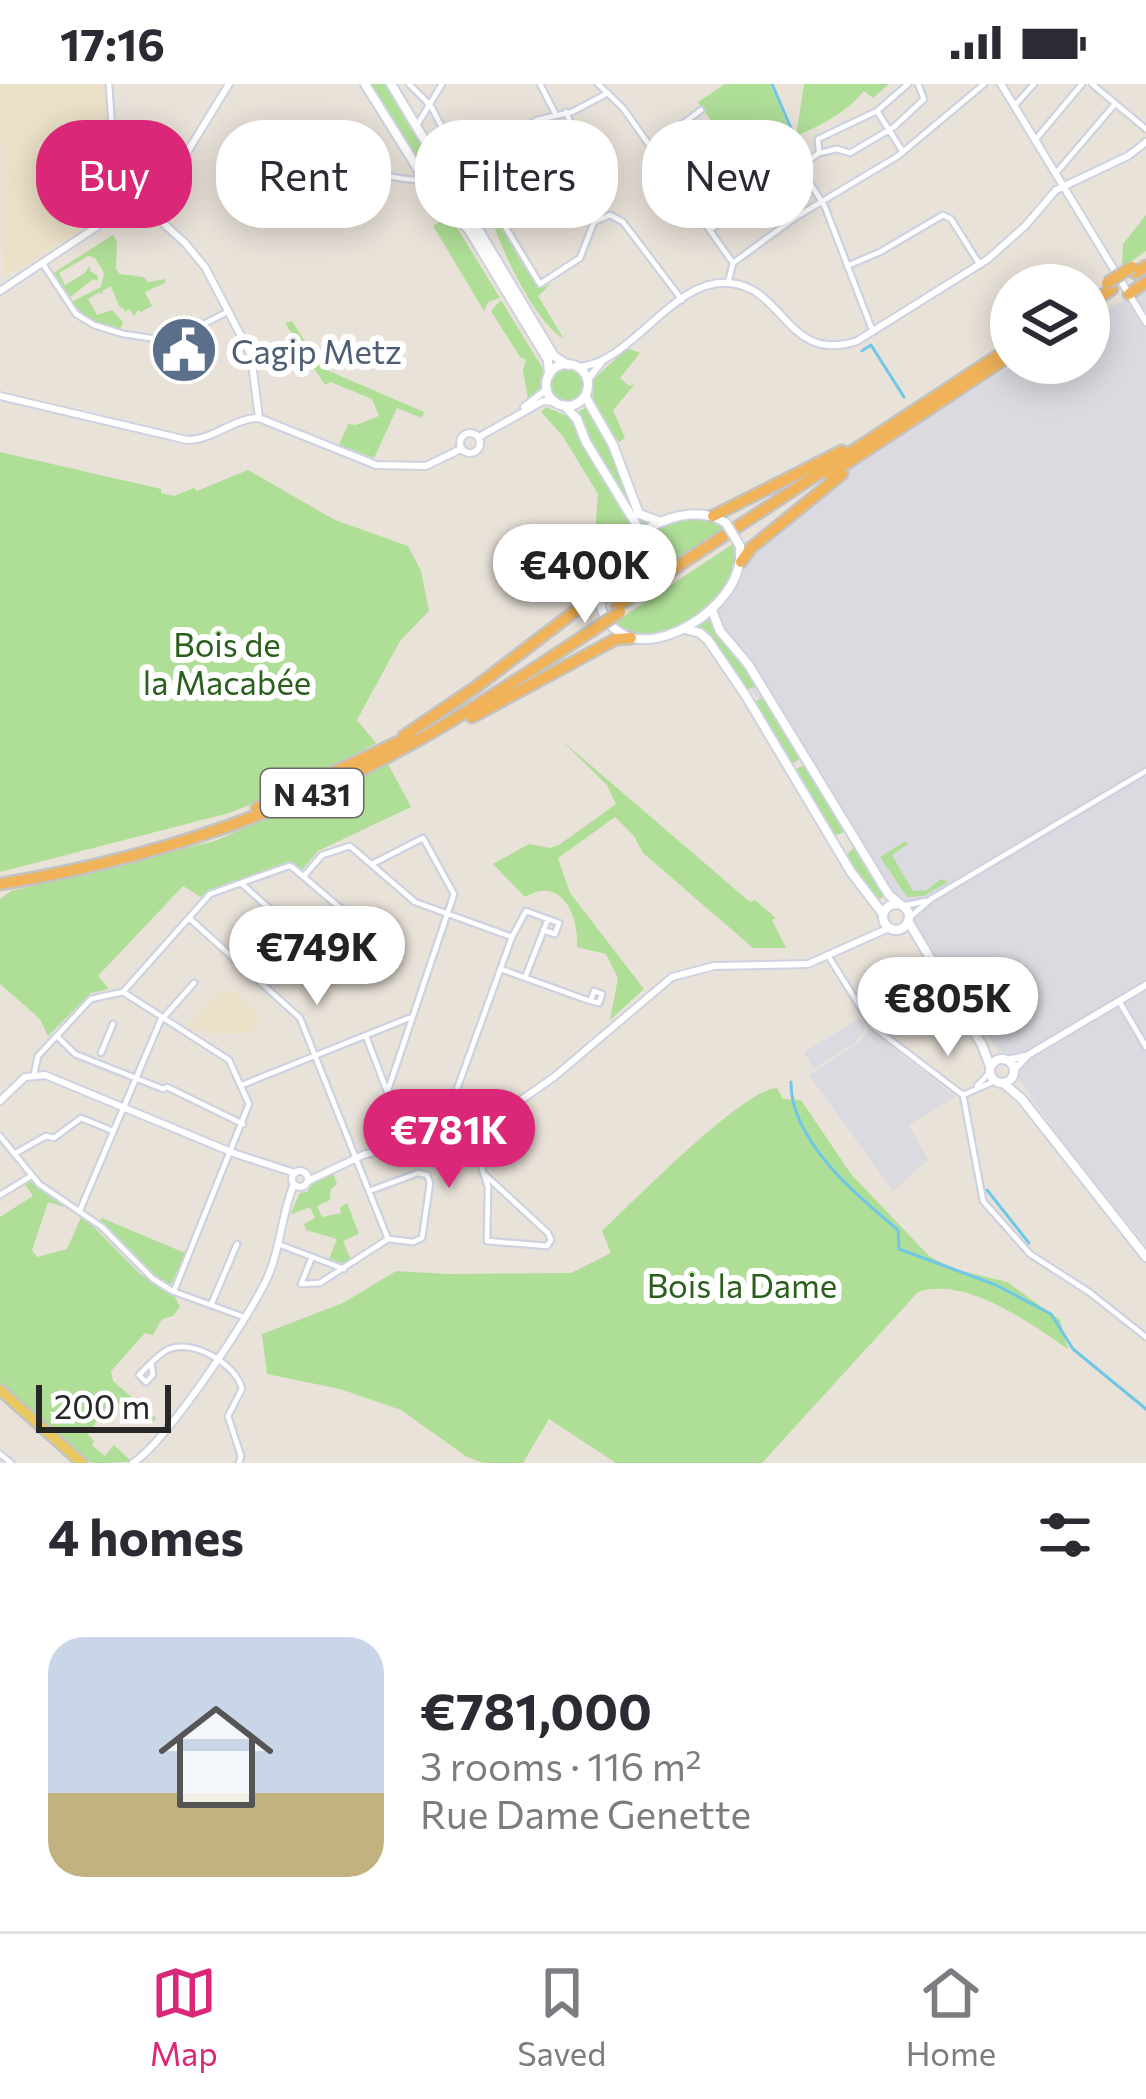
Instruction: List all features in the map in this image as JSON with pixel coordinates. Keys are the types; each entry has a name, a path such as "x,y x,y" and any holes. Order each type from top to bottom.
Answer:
{"highway":[{"path":"1129,294 1141,269"},
{"path":"1110,286 1141,269"},
{"name":"N 431","path":"619,609 990,364"},
{"name":"N 431","path":"0,880 180,836 370,762 453,720 892,436 990,366"},
{"path":"713,516 908,414"},
{"path":"741,562 751,548 892,436"},
{"path":"370,762 600,592"},
{"path":"370,762 406,752 616,639 631,638"}],"main road":[{"path":"365,84 415,165"},
{"path":"391,84 415,121"},
{"path":"468,228 548,360 547,389 554,402 577,419 636,524 638,537"},
{"path":"476,228 554,356 587,381 585,396 613,445 639,514 662,522"},
{"path":"549,375 572,366"},
{"path":"565,406 585,396"},
{"path":"693,513 713,516 726,523 740,546 741,562 735,579 712,609 683,629 654,639 631,638 608,621 600,592 610,566 638,537 662,522 693,513"},
{"path":"712,609 719,631 764,689 890,895 902,905 919,944 982,1045 995,1076 1021,1098 1146,1257"},
{"path":"683,629 705,636 840,854 894,929 919,944"},
{"path":"747,698 759,697 764,689"},
{"path":"790,773 808,761"},
{"path":"833,843 844,835 854,837"},
{"path":"840,854 851,848 854,837"},
{"path":"883,915 892,904 902,905"},
{"path":"894,929 909,919"},
{"path":"982,1045 1004,1060 1021,1098"},
{"path":"995,1076 1004,1060"},
{"path":"995,1076 1013,1073"},
{"path":"0,1388 82,1463"}],"street":[{"path":"109,84 111,120"},
{"path":"192,143 229,84"},
{"path":"409,84 429,103 438,120"},
{"path":"419,120 442,84"},
{"path":"540,84 565,120"},
{"path":"593,98 597,84 642,138"},
{"path":"819,153 818,139 877,111 908,84"},
{"path":"813,157 837,149 850,153 888,130 924,99 918,84"},
{"path":"728,283 733,263 903,152 984,84"},
{"path":"1001,84 1146,322"},
{"path":"1016,104 1034,84"},
{"path":"1036,139 1082,84"},
{"path":"1092,84 1146,129"},
{"path":"537,120 608,93"},
{"path":"1056,172 1115,104"},
{"path":"688,120 701,110"},
{"path":"877,111 903,152"},
{"path":"587,381 604,358 704,286 728,283 752,290 794,331 816,344 840,346 873,332 980,265 1062,187 1128,156 1146,142"},
{"path":"813,188 873,332"},
{"path":"848,266 943,214 980,265"},
{"path":"618,219 682,300"},
{"path":"0,291 96,228"},
{"path":"167,228 198,257 251,355 255,417"},
{"path":"504,228 540,284 577,261 592,228"},
{"path":"713,228 733,263"},
{"path":"43,264 76,314 94,326 123,334 171,341 229,311"},
{"path":"572,366 604,358"},
{"path":"512,417 547,389"},
{"path":"0,396 187,440 212,437 255,417 376,465 426,466 461,449"},
{"path":"461,449 476,452 479,437 543,401 554,402"},
{"path":"461,449 464,434 479,437"},
{"path":"909,919 931,899 1146,771"},
{"path":"372,864 423,838 454,894 388,1090"},
{"path":"304,876 322,855 350,846 415,902 512,937"},
{"path":"34,1074 35,1059 92,999 123,992 210,894 241,883 290,866 365,929 364,942 324,958 241,883"},
{"path":"902,905 931,899"},
{"path":"483,1173 548,1233 547,1246 488,1241 488,1192 457,1089 523,911 559,923 555,934 543,930"},
{"path":"867,936 883,915"},
{"path":"189,918 298,1015 388,1239"},
{"path":"525,977 548,919"},
{"path":"295,1181 467,1125 538,1090 672,977 704,968 795,966 829,958 867,936 894,929"},
{"path":"829,958 868,1023 963,1094 983,1201 1030,1254 1146,1337"},
{"path":"501,969 591,1000"},
{"path":"80,1210 163,1017 194,983"},
{"path":"1004,1060 1028,1055 1146,985"},
{"path":"123,992 229,1060 249,1104 174,1291"},
{"path":"1119,1001 1146,1047"},
{"path":"242,1085 409,1018"},
{"path":"93,1061 113,1024"},
{"path":"57,1036 75,1054 191,1098 243,1124"},
{"path":"366,1036 391,1102"},
{"path":"101,1053 103,1065"},
{"path":"1013,1073 1028,1055"},
{"path":"0,1101 34,1074 273,1168 295,1181"},
{"path":"963,1094 995,1076"},
{"path":"14,1154 46,1136 54,1138 82,1118 113,1131"},
{"path":"0,1136 32,1176 103,1227 143,1271 174,1291 244,1317"},
{"path":"312,1257 302,1284 317,1285 388,1239 413,1242 423,1236 430,1180 418,1173 369,1191"},
{"path":"0,1195 32,1176"},
{"path":"295,1181 306,1177"},
{"path":"133,1463 166,1430 268,1277 295,1181"},
{"path":"211,1305 236,1244"},
{"path":"278,1244 344,1269"},
{"path":"151,1364 164,1351 180,1346 237,1372 242,1389 228,1416 239,1463"},
{"path":"0,1454 11,1463"}],"shaded area":[{"path":"0,84 105,84 107,120 36,120 36,228 87,228 3,277"},
{"path":"1146,286 1146,1246 1060,1139 701,617 712,609 751,548 892,436 990,379 990,384 1110,384 1110,308"},
{"path":"221,989 239,994 255,1011 259,1021 250,1033 218,1035 186,1028"},
{"path":"860,1018 866,1028 855,1043 813,1069 804,1052"},
{"path":"869,1030 956,1097 909,1125 928,1160 893,1191 809,1075 858,1043"}],"green space":[{"path":"368,84 388,84 415,131 415,160 391,120"},
{"path":"725,84 770,84 786,120 710,120 698,102"},
{"path":"804,84 889,84 873,98 864,91 813,127 813,120 798,120"},
{"path":"1146,215 1146,251 1122,268 1123,244"},
{"path":"434,228 457,228 500,298 488,302 484,311"},
{"path":"495,228 502,228 536,284 541,288 551,284 538,296 564,339 527,296"},
{"path":"113,235 120,274 144,277 148,282 165,279 145,292 152,306 134,316 129,309 123,313 111,286 103,295 100,292 88,299 97,315 112,310 123,322 120,330 90,320 71,302 101,287 104,273 95,258 88,256 59,273 65,285 90,265 98,276 69,298 52,274"},
{"path":"501,300 543,369 540,390 528,399 526,360 491,311"},
{"path":"292,321 322,368 424,412 422,418 397,408 374,458 339,445 348,424 379,416 372,399 331,382 325,385 285,323"},
{"path":"627,348 640,353 620,378 629,386 635,384 613,410 625,438 619,442 592,403 594,379"},
{"path":"567,368 579,373 584,385 579,397 567,402 555,397 550,385 555,373"},
{"path":"546,407 574,419 633,525 633,533 615,550 600,551 594,543 598,494 562,435 541,412"},
{"path":"587,407 609,442 634,511 648,523 641,526 586,437 576,413"},
{"name":"Bois de la Macabée","path":"0,452 174,496 248,470 335,520 408,546 421,571 429,611 400,641 357,720 376,743 286,791 229,813 0,872"},
{"path":"690,518 717,522 724,529 606,605 607,588 620,559 659,529"},
{"path":"733,544 735,564 728,583 696,616 654,633 633,632 615,622"},
{"path":"709,617 758,685 745,691 696,629"},
{"path":"765,696 802,757 789,767 752,704"},
{"path":"560,739 750,902 755,900 776,918 772,920 786,948 753,948 643,853 615,817 558,858 570,893 644,989 610,1020 618,978 606,954 577,947 571,912 558,895 549,891 525,897 493,864 529,844 559,845 616,804 607,785"},
{"path":"388,764 411,807 318,851 302,870 293,862 219,886 201,897 183,886 98,976 109,989 91,993 48,1036 40,1019 0,984 0,899 11,891 215,841"},
{"path":"802,766 810,769 847,831 832,837 795,777"},
{"path":"906,841 892,855 913,891 927,890 941,879 948,882 924,896 907,897 880,857"},
{"path":"855,846 886,895 878,900 845,857"},
{"name":"Bois la Dame","path":"777,1088 783,1099 801,1100 851,1174 929,1256 954,1269 1007,1282 1060,1320 1068,1349 977,1296 956,1290 918,1292 762,1463 616,1463 549,1419 523,1463 484,1463 467,1457 401,1410 340,1389 267,1374 262,1334 343,1303 396,1271 571,1273 611,1253 602,1231 715,1126 761,1093"},
{"path":"333,1173 337,1184 330,1200 317,1206 322,1217 341,1213 347,1203 359,1234 343,1241 351,1260 340,1265 329,1259 337,1239 306,1230 304,1224 315,1218 310,1207 290,1215 300,1193"},
{"path":"29,1180 77,1211 48,1202 32,1250 37,1257 67,1249 82,1215 141,1275 173,1293 180,1307 173,1316 162,1319 153,1335 145,1333 111,1371 113,1381 156,1418 152,1423 123,1398 118,1404 112,1399 88,1434 105,1456 114,1445 131,1461 93,1463 84,1459 0,1382 0,1217 33,1196 24,1183"},
{"path":"102,1218 185,1253 172,1283 167,1285 146,1271 99,1221"}],"waterway":[{"path":"772,84 787,120"},
{"path":"862,351 871,345 904,397"},
{"path":"791,1082 794,1104 814,1145 846,1184 898,1230 899,1249 996,1285 1051,1314 1073,1349 1146,1409"},
{"path":"987,1190 1029,1243"}],"place":[{"name":"Cagip Metz","path":"184,350"}]}
